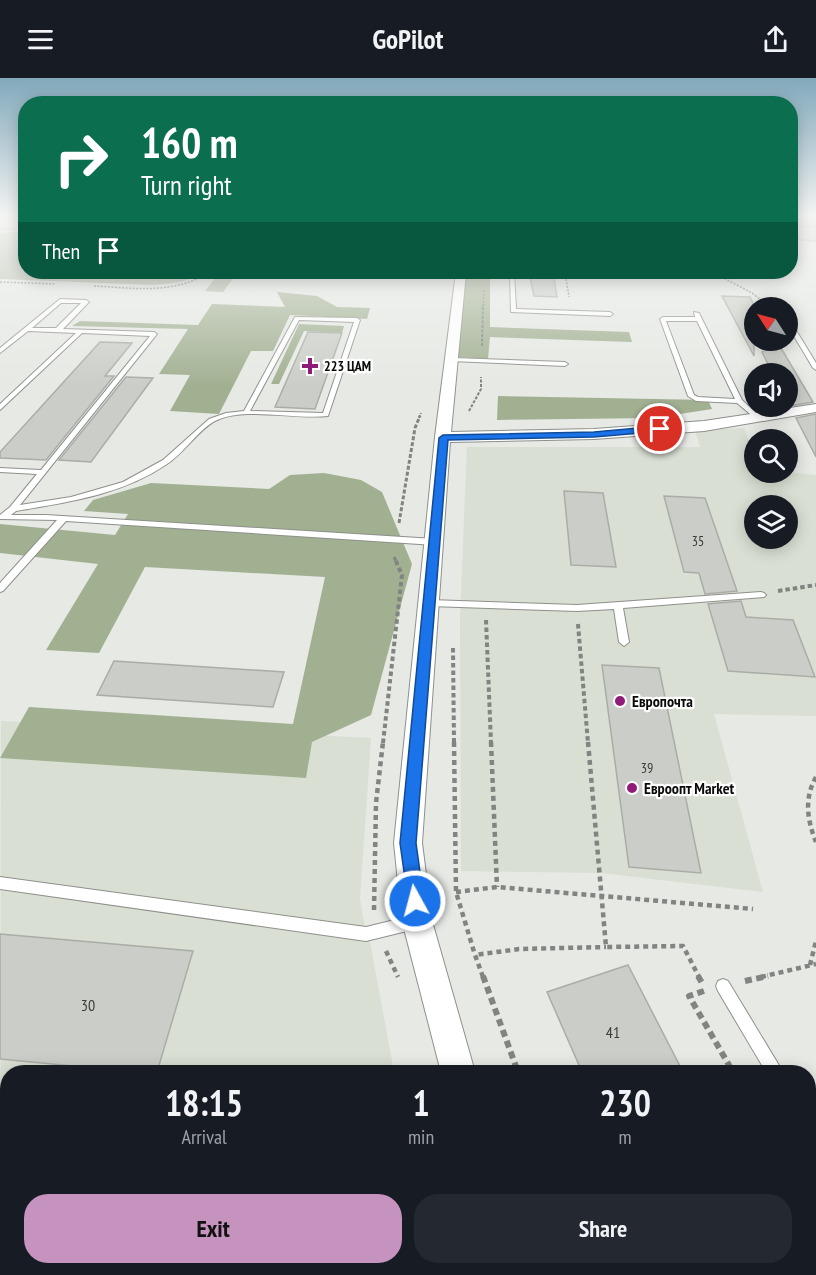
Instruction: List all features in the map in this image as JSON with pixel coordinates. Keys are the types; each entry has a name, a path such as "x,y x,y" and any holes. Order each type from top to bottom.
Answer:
{"street":[{"path":"456,1065 417,921 408,843 441,603 435,542 443,438 460,279"},
{"path":"798,411 816,408"},
{"path":"443,438 594,434 704,426 757,417"}],"lane":[{"path":"512,279 513,311 610,314"},
{"path":"0,351 60,301 86,302 57,331"},
{"path":"695,311 739,401 744,405"},
{"path":"1,517 13,510 72,499 126,484 166,462 211,420 226,415 246,413 326,415 357,320 297,318 246,413"},
{"path":"699,319 663,319 691,396 696,399 739,401"},
{"path":"13,510 154,334 25,329"},
{"path":"0,408 80,332"},
{"path":"798,338 816,368"},
{"path":"453,360 565,364"},
{"path":"0,470 43,472"},
{"path":"1,517 435,542"},
{"path":"0,589 62,520"},
{"path":"0,571 14,572"},
{"path":"441,603 577,608 761,595"},
{"path":"618,606 624,642"},
{"path":"0,883 366,934 417,921"},
{"path":"723,986 771,1065"}],"path":[{"path":"93,286 166,287 196,279"},
{"path":"566,279 570,304"},
{"path":"722,279 760,297"},
{"path":"0,282 58,285"},
{"path":"377,932 373,901 376,803 402,576 394,556 415,428 423,411"},
{"path":"761,595 816,585"},
{"path":"441,603 456,892 475,956 515,1065"},
{"path":"485,605 497,887"},
{"path":"577,608 606,947"},
{"path":"816,777 809,787 809,825 816,842"},
{"path":"456,892 497,887 753,909"},
{"path":"729,1065 689,996 813,964 816,941"},
{"path":"475,956 519,949 683,946 706,990"}],"shaded area":[{"path":"744,428 744,483 798,483 798,473 816,475 816,716 714,714 763,892 601,873 461,871 460,618 467,447 700,447 695,430"},
{"path":"1,721 371,738 360,899 393,1065 0,1065"}],"green space":[{"path":"0,274 18,274 18,279 189,279 152,285 0,279"},
{"path":"214,279 233,279 223,292 205,291"},
{"path":"465,279 490,279 490,327 629,332 632,342 490,337 488,359 458,357"},
{"path":"277,292 317,296 337,307 370,308 367,319 290,315 273,351 251,351 219,414 170,411 190,375 159,374 188,329 72,326 80,321 198,325 212,304 285,307"},
{"path":"299,324 344,326 342,333 304,331 279,384 271,384"},
{"path":"498,396 708,400 712,409 654,418 497,420"},
{"path":"324,473 361,480 382,492 412,564 371,715 312,742 306,778 0,758 29,707 293,724 325,577 145,567 99,653 46,650 98,564 0,553 0,524 115,535 128,514 84,511 93,500 151,483 269,489 290,475"}],"building":[{"path":"530,279 554,279 557,297 534,296"},
{"path":"722,296 750,297 744,297 744,337"},
{"path":"308,332 342,333 315,409 275,407"},
{"path":"100,342 132,343 105,376 114,376 46,460 0,458 0,452"},
{"path":"783,351 790,363 768,363 762,352"},
{"path":"126,377 153,378 91,462 59,460"},
{"path":"798,377 813,402 798,405"},
{"path":"816,414 816,457 796,418"},
{"path":"564,491 603,493 616,567 571,565"},
{"path":"664,496 705,498 737,591 705,594 699,573 684,572"},
{"path":"741,601 746,617 793,620 815,677 728,671 708,604"},
{"path":"114,661 284,672 273,707 97,695"},
{"path":"602,665 659,668 701,873 629,867"},
{"path":"0,934 193,951 159,1065 62,1065 0,1059"},
{"path":"628,965 679,1065 579,1065 547,992"}],"place":[{"name":"223 ЦAM","path":"310,366"},
{"name":"Европочта","path":"620,701"},
{"name":"Евроопт Market","path":"632,788"}],"route":[{"path":"415,901 408,843 443,438 594,434 660,429"}]}
